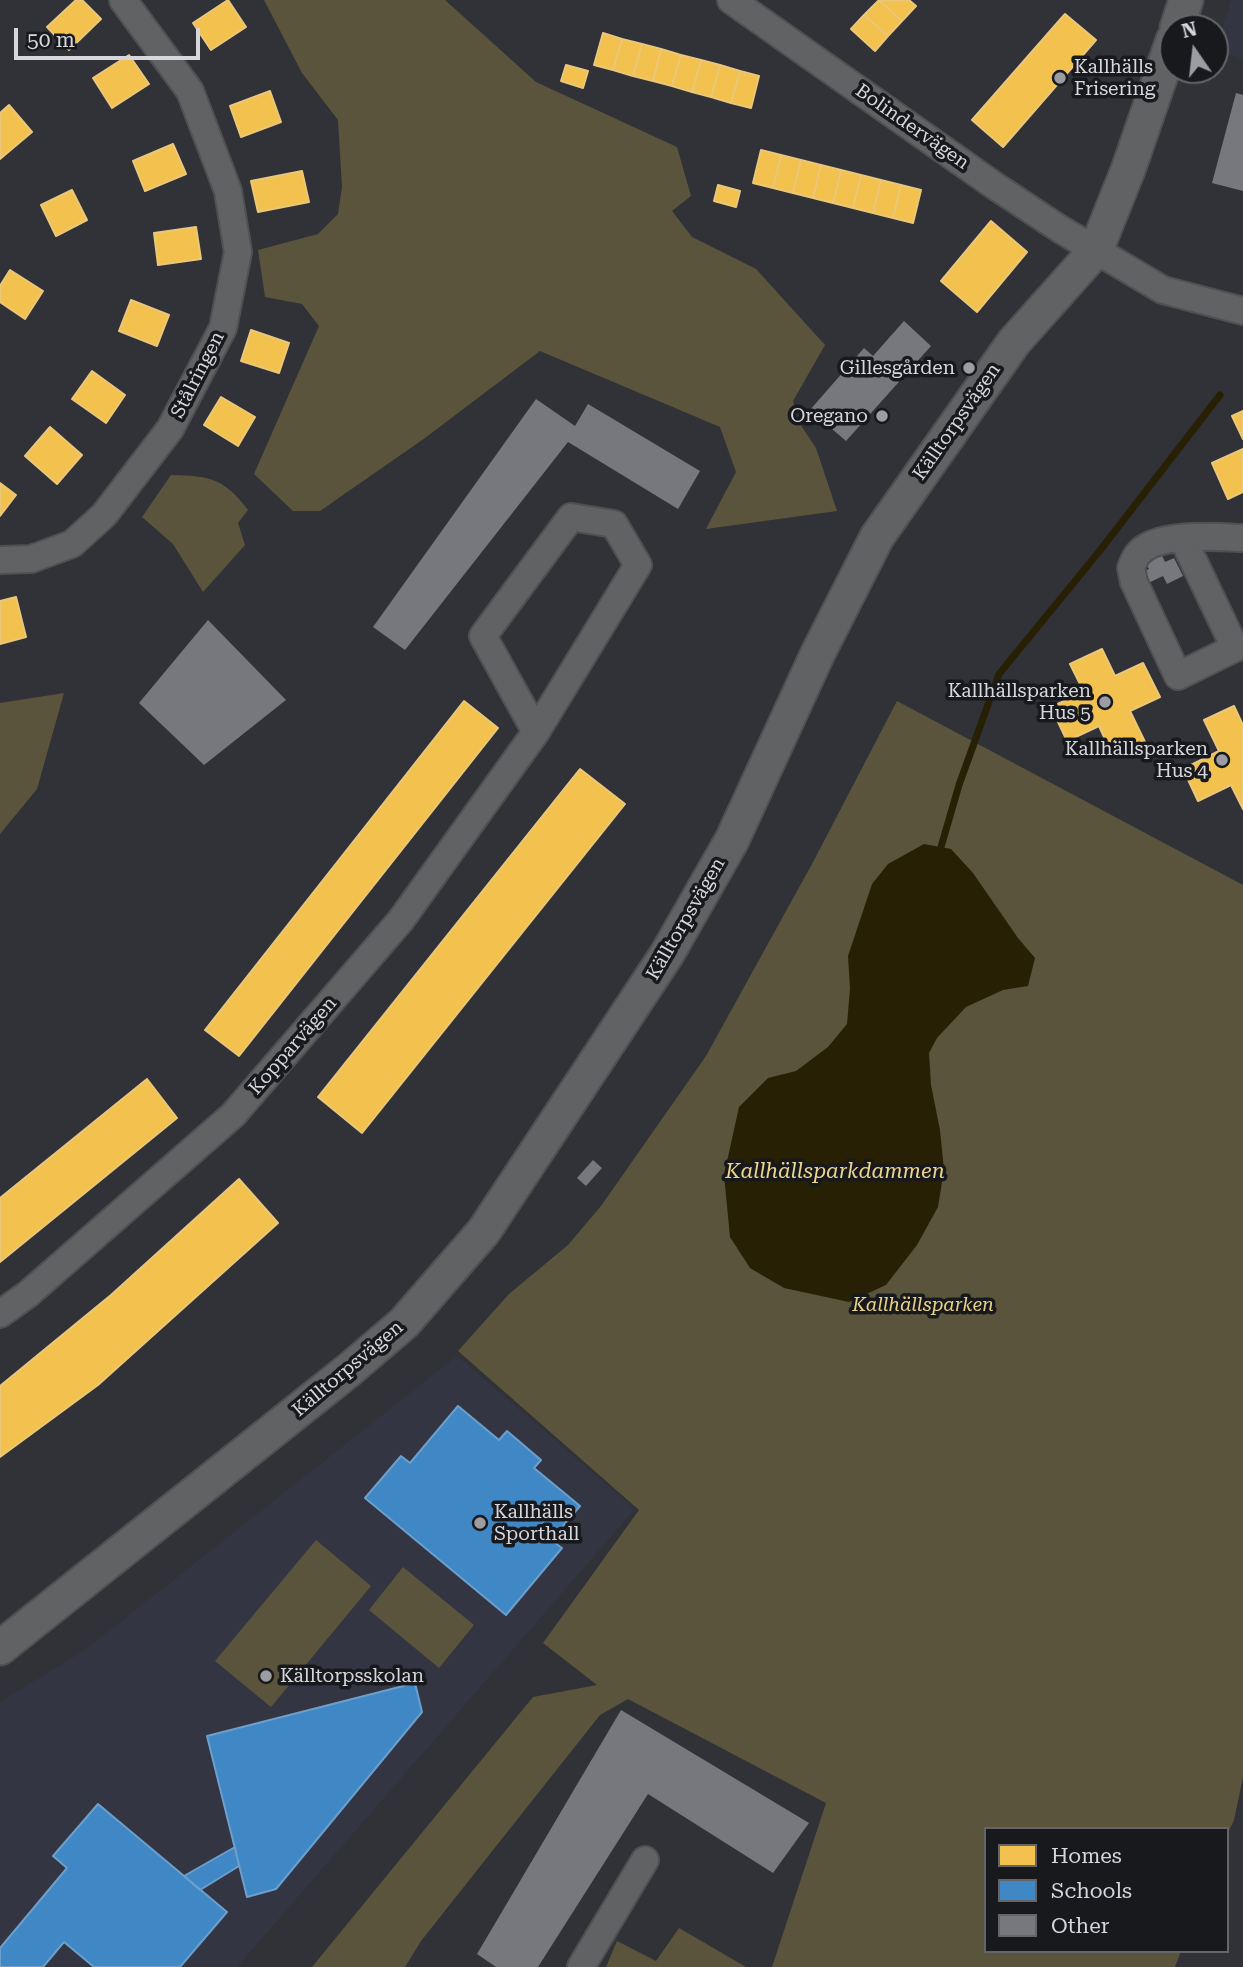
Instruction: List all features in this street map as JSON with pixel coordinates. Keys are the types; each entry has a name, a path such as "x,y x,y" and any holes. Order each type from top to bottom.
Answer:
{"street":[{"name":"Stålringen","path":"0,560 30,559 72,544 104,515 170,429 223,328 238,252 228,191 190,91 122,0"},
{"name":"Bolindervägen","path":"731,0 995,186 1096,250 1163,290 1243,311"},
{"name":"Källtorpsvägen","path":"0,1648 349,1370 404,1323 484,1231 667,954 732,839 818,653 877,537 1014,342 1096,250 1128,170 1159,80"},
{"name":"Kopparvägen","path":"0,1314 28,1294 233,1115 401,920 536,732 638,565 614,524 571,517 483,636 536,732"},
{"path":"1184,538 1234,648 1178,676 1134,582 1131,568 1139,553 1155,542 1184,538 1243,538"},
{"path":"581,1967 645,1860"}],"shaded area":[{"path":"1231,0 1243,0 1243,59 1229,54 1229,14 1227,14"},
{"name":"Källtorpsskolan","path":"457,1356 635,1509 237,1967 0,1967 0,1702 85,1650"}],"green space":[{"path":"264,0 445,0 536,82 677,147 691,196 672,211 692,237 756,269 825,345 793,401 798,421 816,448 837,511 706,529 736,472 720,427 540,351 425,438 320,511 293,511 254,474 319,326 302,304 265,297 258,250 318,234 338,214 342,187 338,120 302,73"},
{"path":"171,475 196,476 215,481 231,491 248,510 238,523 245,545 203,592 173,544 142,517"},
{"path":"64,693 37,789 0,834 0,703"},
{"name":"Kallhällsparken","path":"897,701 1243,885 1243,1777 1234,1820 1229,1831 1229,1827 984,1827 984,1953 1180,1953 1175,1967 772,1967 826,1803 628,1699 600,1715 421,1941 405,1967 312,1967 533,1697 597,1685 543,1643 639,1510 458,1351 509,1294 568,1245 601,1206 706,1056 812,864"},
{"path":"316,1540 371,1586 271,1707 215,1661"},
{"path":"403,1567 474,1625 439,1668 369,1610"},
{"path":"679,1928 746,1967 606,1967 617,1941 656,1961"}],"water":[{"name":"Kallhällsparkdammen","path":"924,844 951,849 973,873 1035,958 1028,986 1003,990 966,1007 937,1038 929,1053 944,1170 938,1207 917,1245 886,1285 849,1302 784,1288 750,1268 730,1237 724,1175 739,1107 768,1078 796,1071 828,1047 847,1024 850,989 848,956 872,884 888,864"}],"building: Homes":[{"path":"76,0 82,0 101,19 69,50 47,27"},
{"path":"228,0 246,27 211,50 193,23"},
{"path":"879,0 909,0 916,6 902,21"},
{"path":"879,0 902,21 888,36 864,15"},
{"path":"1065,14 1096,40 1003,147 972,120"},
{"path":"864,15 888,36 875,51 851,29"},
{"path":"603,33 622,39 613,70 594,65"},
{"path":"622,39 642,44 633,76 613,70"},
{"path":"642,44 661,49 653,81 633,76"},
{"path":"661,49 681,55 672,86 653,81"},
{"path":"129,55 149,84 112,108 93,78"},
{"path":"681,55 701,60 692,92 672,86"},
{"path":"701,60 720,65 711,97 692,92"},
{"path":"566,65 588,71 583,88 561,81"},
{"path":"720,65 740,71 731,103 711,97"},
{"path":"740,71 759,76 751,108 731,103"},
{"path":"270,91 281,122 241,137 230,106"},
{"path":"9,105 32,132 0,159 0,113"},
{"path":"173,144 186,174 145,191 133,161"},
{"path":"761,150 781,155 773,188 753,183"},
{"path":"781,155 801,160 793,193 773,188"},
{"path":"801,160 821,165 813,198 793,193"},
{"path":"821,165 841,170 833,203 813,198"},
{"path":"841,170 861,175 853,208 833,203"},
{"path":"302,171 309,202 258,212 251,181"},
{"path":"861,175 881,180 873,213 853,208"},
{"path":"881,180 901,185 893,218 873,213"},
{"path":"718,185 740,191 736,207 714,201"},
{"path":"901,185 921,190 913,223 893,218"},
{"path":"72,190 87,220 56,236 41,205"},
{"path":"991,221 1027,252 977,312 941,281"},
{"path":"196,227 201,259 158,265 154,233"},
{"path":"10,270 43,291 25,319 0,302 0,286"},
{"path":"131,300 169,315 157,346 119,331"},
{"path":"251,330 289,343 279,373 241,361"},
{"path":"92,371 125,395 106,423 72,399"},
{"path":"221,397 255,417 238,446 204,425"},
{"path":"1243,411 1243,439 1232,416"},
{"path":"50,427 82,455 57,484 25,456"},
{"path":"1243,449 1243,492 1228,499 1212,463"},
{"path":"0,483 16,495 0,516"},
{"path":"16,597 26,637 0,644 0,601"},
{"name":"Kallhällsparken Hus 5","path":"1102,649 1115,676 1143,663 1160,697 1130,711 1145,742 1113,757 1099,726 1067,741 1051,707 1084,692 1070,664"},
{"path":"464,701 498,728 239,1056 205,1030"},
{"name":"Kallhällsparken Hus 4","path":"1234,706 1243,725 1243,809 1231,785 1198,801 1183,769 1219,751 1204,720"},
{"path":"580,769 625,804 362,1133 318,1097"},
{"path":"147,1079 177,1118 0,1262 0,1198"},
{"path":"239,1179 278,1223 98,1385 0,1457 0,1386 111,1295"}],"building: Schools":[{"name":"Kallhälls Sporthall","path":"458,1406 499,1440 507,1431 541,1460 534,1468 580,1506 551,1540 562,1548 506,1615 365,1498 401,1456 410,1463"},
{"path":"415,1683 422,1712 276,1889 247,1897 207,1736"},
{"path":"98,1804 227,1912 180,1967 94,1967 64,1942 43,1967 0,1967 0,1948 67,1868 53,1856"},
{"path":"235,1847 239,1866 200,1890 184,1876"}],"building: Other":[{"path":"1236,93 1243,95 1243,191 1212,183"},
{"path":"904,321 931,346 846,441 810,410 864,348 873,356"},
{"path":"536,399 575,426 588,404 700,471 678,509 568,442 405,650 373,627"},
{"path":"1160,551 1165,562 1174,558 1183,576 1167,584 1163,576 1146,584 1141,573 1149,569 1144,559"},
{"path":"208,620 286,700 204,765 139,703"},
{"path":"593,1160 602,1168 586,1186 577,1178"},
{"path":"621,1710 809,1823 773,1873 648,1794 538,1967 496,1967 477,1954"}],"waterway":[{"path":"941,847 959,785 999,674 1098,553 1220,395"}],"place":[{"name":"Kallhälls Frisering","path":"1060,78"},
{"name":"Gillesgården","path":"969,368"},
{"name":"Oregano","path":"882,416"},
{"name":"Kallhällsparken Hus 5","path":"1105,702"},
{"name":"Kallhällsparken Hus 4","path":"1222,760"},
{"name":"Kallhälls Sporthall","path":"480,1523"},
{"name":"Källtorpsskolan","path":"266,1676"}]}
